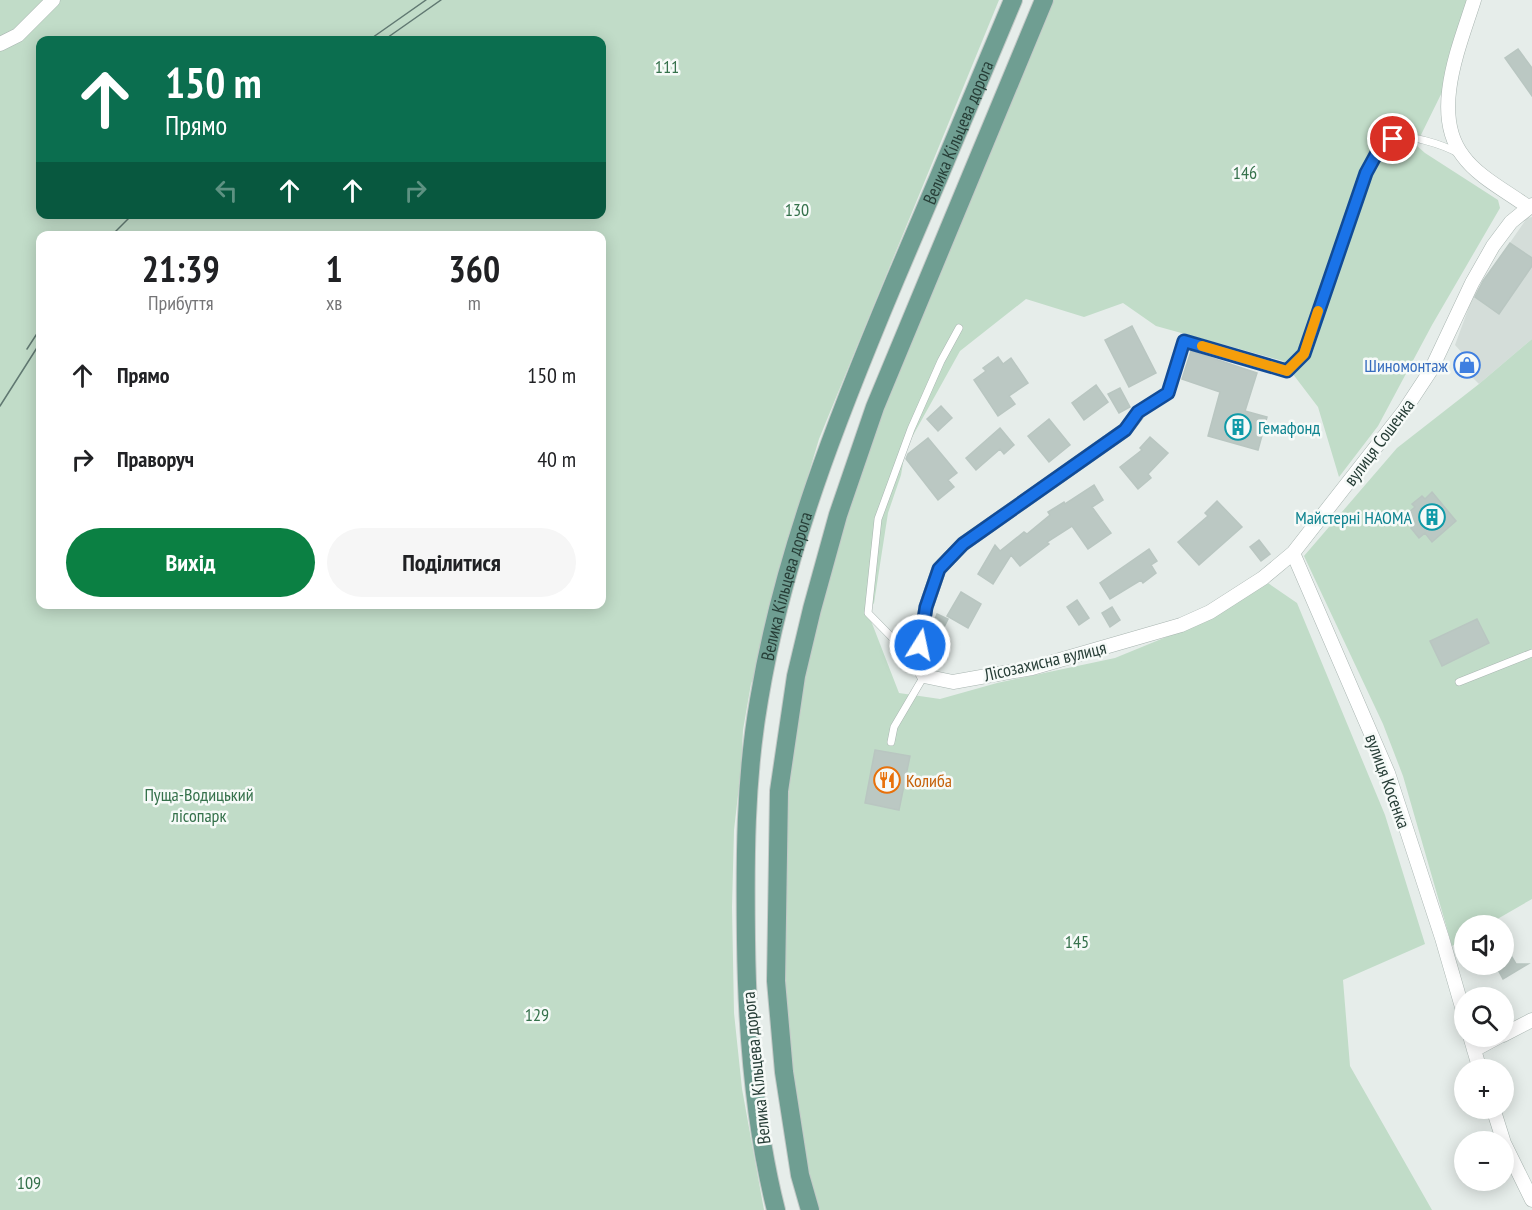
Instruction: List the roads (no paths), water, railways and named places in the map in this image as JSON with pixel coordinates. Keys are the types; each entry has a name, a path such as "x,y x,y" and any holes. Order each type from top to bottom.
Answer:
{"main road":[{"name":"Велика Кільцева дорога","path":"776,1210 769,1181 753,1075 747,984 748,789 759,700 781,600 814,485 846,397 1013,0"},
{"name":"Велика Кільцева дорога","path":"810,1210 800,1175 784,1072 776,981 779,791 796,676 838,515 875,407 1044,0"}],"street":[{"path":"0,45 18,35 53,0"},
{"path":"1474,0 1450,76 1448,93 1451,134 1463,156 1490,181 1530,206"},
{"name":"вулиця Сошенка","path":"1293,554 1404,411 1431,370 1472,283 1493,246 1511,222 1530,206"},
{"path":"920,670 926,607 939,569 963,544 1125,430 1138,412"},
{"name":"Лісозахисна вулиця","path":"920,670 953,682 1032,668 1181,625 1210,612 1263,578 1293,554"},
{"name":"вулиця Косенка","path":"1293,554 1388,773 1456,987"},
{"path":"1514,1029 1532,1020"},
{"path":"1496,1119 1504,1143 1532,1200"}],"lane":[{"path":"1138,412 1168,393 1184,341 1287,371 1304,354 1366,173 1378,151 1393,139 1410,138 1444,146 1463,156"},
{"path":"891,742 894,727 920,670 867,614 878,519 911,429 941,361 959,328"},
{"path":"1459,682 1532,653"}],"tram line":[{"path":"375,36 426,0"},
{"path":"390,36 441,0"},
{"path":"116,231 128,219"},
{"path":"27,349 36,335"},
{"path":"0,406 36,349"}],"place":[{"name":"Шиномонтаж","path":"1467,365"},
{"name":"Гемафонд","path":"1238,427"},
{"name":"Майстерні НАОМА","path":"1432,517"},
{"name":"Колиба","path":"887,780"}],"park label":[{"name":"111","path":"667,66"},
{"name":"146","path":"1245,172"},
{"name":"130","path":"797,209"},
{"name":"Пуща-Водицький лісопарк","path":"199,804"},
{"name":"145","path":"1077,941"},
{"name":"129","path":"537,1014"},
{"name":"109","path":"29,1182"}]}
